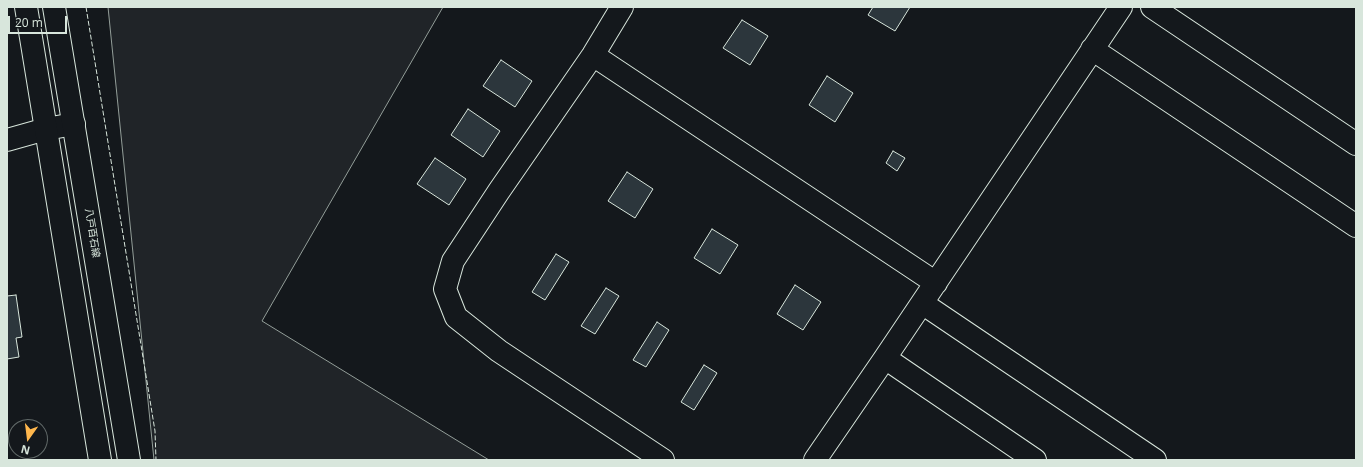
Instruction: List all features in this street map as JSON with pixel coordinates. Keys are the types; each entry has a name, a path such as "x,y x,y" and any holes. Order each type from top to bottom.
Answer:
{"main road":[{"path":"26,7 100,460"},
{"name":"八戸百石線","path":"54,7 129,460"},
{"path":"622,7 593,55 453,261 445,288 456,317 499,351 663,460"},
{"path":"1152,7 1356,144"},
{"path":"815,460 936,283 1118,8"},
{"path":"1092,49 1356,226"},
{"path":"593,55 936,283"},
{"path":"7,140 46,129 74,124"},
{"path":"922,303 1156,460"},
{"path":"885,358 1035,460"}],"shaded area":[{"path":"108,7 443,7 262,321 489,460 154,460"}],"building":[{"path":"873,7 910,7 895,31 868,15"},
{"path":"742,20 768,36 750,65 723,48"},
{"path":"501,60 532,81 515,107 483,86"},
{"path":"827,76 853,93 835,122 809,105"},
{"path":"468,109 500,131 483,157 451,135"},
{"path":"893,151 905,158 897,171 886,163"},
{"path":"435,158 466,179 449,205 417,184"},
{"path":"627,172 653,189 635,218 608,201"},
{"path":"712,229 738,245 720,274 694,258"},
{"path":"556,254 569,262 545,300 532,292"},
{"path":"795,285 821,302 803,330 777,314"},
{"path":"606,288 619,296 595,334 581,326"},
{"path":"16,295 22,337 16,338 19,357 7,359 7,296"},
{"path":"657,322 669,330 646,367 633,360"},
{"path":"704,365 717,373 694,410 681,402"}],"fence":[{"path":"86,7 155,431 156,460"}]}
